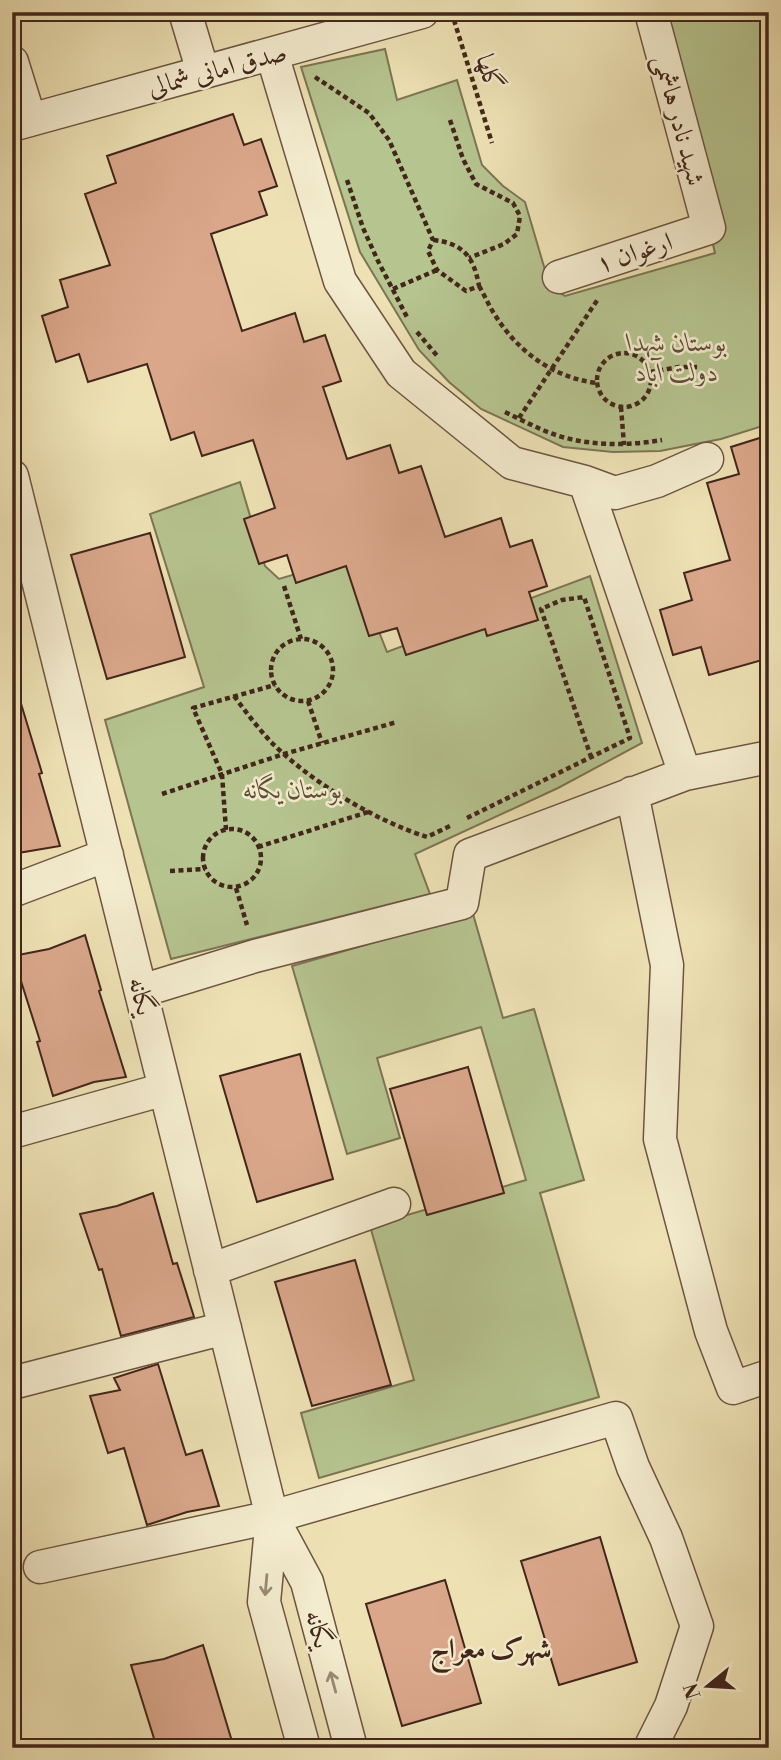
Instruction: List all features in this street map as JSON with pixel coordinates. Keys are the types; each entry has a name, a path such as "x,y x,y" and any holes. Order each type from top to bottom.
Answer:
{"street":[{"path":"185,12 204,72"},
{"name":"صدق امانی شمالی","path":"21,123 422,12"},
{"name":"شهید نادر هاشمی","path":"651,12 709,228"},
{"path":"272,54 340,281 401,373 512,463 585,482 615,493 657,481 707,459"},
{"path":"12,62 21,123"},
{"name":"ارغوان ۱","path":"559,277 709,228"},
{"name":"یگانه","path":"12,476 272,1517 307,1582 351,1748"},
{"path":"585,482 685,774"},
{"path":"141,991 255,956 462,903 470,855 685,774 769,757"},
{"path":"632,793 667,965 660,1139 711,1331 733,1388 769,1376"},
{"path":"12,891 107,855"},
{"path":"12,1132 165,1090"},
{"path":"210,1270 394,1204"},
{"path":"12,1383 225,1328"},
{"path":"40,1567 272,1517 616,1418 633,1467 666,1538 697,1626 671,1706 650,1748"},
{"name":"یگانه","path":"272,1517 264,1602 304,1748"}],"path":[{"name":"گلها","path":"452,12 492,143"},
{"path":"314,76 327,73"},
{"path":"314,76 318,87"},
{"path":"314,76 369,113 389,140 433,240 428,251 437,270 466,291 479,286"},
{"path":"450,120 463,159 476,184 513,203 520,216 517,234 504,244 469,258"},
{"path":"345,176 363,228 411,324 444,363"},
{"path":"433,240 447,241 465,251 475,267 479,286 508,333 525,352 576,381 597,383"},
{"path":"393,289 437,270"},
{"path":"519,418 601,294"},
{"path":"623,353 639,358 650,372 651,381 645,398 638,404 621,407 605,399 597,383 601,366 606,360 623,353"},
{"path":"650,372 699,367"},
{"path":"621,407 624,445"},
{"path":"500,410 559,436 624,445 675,438"},
{"path":"284,586 302,639"},
{"path":"462,820 630,738 584,597 562,600 541,609 591,757"},
{"path":"291,641 312,641 328,653 332,674 330,683 317,697 308,701 289,698 275,685 271,664 275,654 291,641"},
{"path":"226,830 222,774 193,708 275,685"},
{"path":"234,696 284,754 368,811 405,830 427,837 451,826"},
{"path":"308,701 322,743"},
{"path":"162,794 284,754 397,722"},
{"path":"258,846 368,811"},
{"path":"226,830 245,832 253,838 261,856 255,876 236,888 216,882 205,869 203,860 209,841 226,830"},
{"path":"170,871 205,869"}],"green space":[{"name":"بوستان شهدا دولت آباد","path":"658,12 768,12 769,15 769,424 721,439 660,451 613,452 563,447 481,409 449,382 419,350 360,252 301,67 385,49 397,100 457,80 482,165 503,186 525,202 550,287 565,296 715,253"},
{"name":"بوستان یگانه","path":"240,482 265,566 279,579 350,558 387,652 590,576 642,743 558,788 415,854 430,894 171,959 105,720 204,687 150,514"},
{"path":"473,914 503,1018 534,1009 584,1180 540,1193 599,1397 319,1478 301,1413 414,1380 370,1226 526,1180 481,1027 377,1058 400,1138 347,1154 292,966"}],"building":[{"path":"233,114 244,145 261,139 277,186 259,192 267,215 211,234 242,331 295,313 304,342 325,335 341,381 323,387 347,459 390,445 399,473 421,466 445,537 501,518 510,547 532,540 547,586 529,592 538,620 487,636 485,629 406,655 397,628 369,636 346,566 296,583 287,555 259,564 244,519 275,508 253,440 202,456 194,432 171,440 147,364 88,382 79,354 56,362 42,316 68,307 60,280 110,265 85,194 116,183 107,156"},
{"path":"769,435 769,658 709,675 701,647 673,655 660,610 692,600 684,573 730,560 707,483 739,474 731,447"},
{"path":"150,533 185,657 107,679 71,555"},
{"path":"19,697 60,846 12,854 12,698"},
{"path":"85,935 126,1077 94,1082 53,1096 37,1042 40,1041 13,956 49,949"},
{"path":"300,1054 333,1179 257,1202 220,1076"},
{"path":"468,1067 504,1193 427,1215 390,1089"},
{"path":"153,1193 173,1264 177,1263 194,1317 121,1336 102,1269 99,1270 80,1214 117,1206"},
{"path":"355,1260 391,1385 312,1406 275,1282"},
{"path":"158,1364 186,1455 202,1450 219,1506 187,1512 147,1525 124,1448 108,1453 90,1396 120,1390 114,1378"},
{"path":"600,1537 637,1662 559,1685 521,1561"},
{"path":"445,1580 481,1703 402,1726 366,1604"},
{"path":"203,1645 234,1748 157,1748 131,1665 164,1659"}],"district":[{"name":"شهرک معراج","path":"491,1648"}]}
